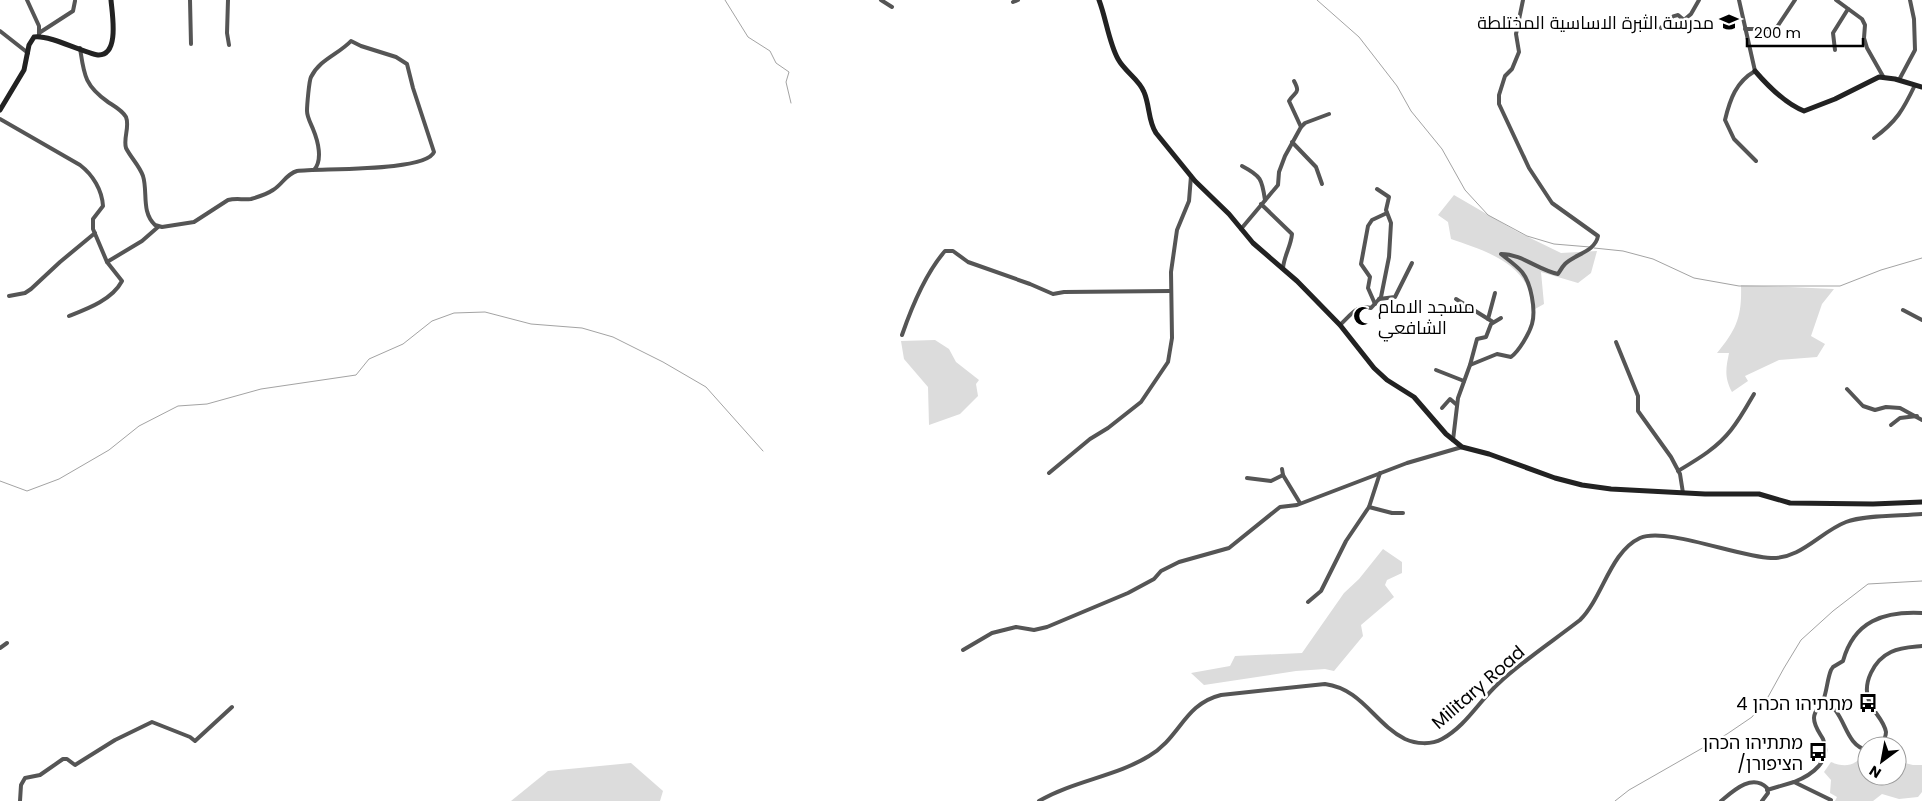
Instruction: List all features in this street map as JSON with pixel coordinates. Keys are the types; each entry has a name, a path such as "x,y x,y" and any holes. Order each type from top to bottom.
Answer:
{"street":[{"path":"27,0 39,26 39,35"},
{"path":"39,35 98,55 103,54 110,49 113,39 111,0"},
{"path":"190,0 191,44"},
{"path":"228,0 227,33 229,45"},
{"path":"881,0 892,6"},
{"path":"1013,2 1018,0"},
{"path":"1099,0 1118,60 1139,83 1145,95 1152,126 1191,176 1253,243 1283,268 1340,325 1374,368 1387,380 1414,397 1453,440 1462,447 1489,454 1555,478 1582,485 1611,489 1683,493 1759,494 1790,503 1873,504 1922,502"},
{"path":"1470,364 1497,354 1511,356 1516,353 1532,324 1533,309 1530,290 1522,272 1501,254 1508,254 1528,261 1558,274 1564,265 1591,248 1597,241 1598,236 1552,203 1529,168 1499,104 1499,95 1505,76 1512,69 1519,52 1516,34 1523,0"},
{"path":"1661,28 1674,15 1678,15 1684,20 1691,14 1699,0"},
{"path":"1739,0 1755,71 1791,104 1804,111 1835,99 1879,77 1899,80 1922,87"},
{"path":"1745,29 1774,29 1795,0"},
{"path":"1836,0 1862,19 1865,26 1864,38 1867,48 1884,78"},
{"path":"1899,80 1916,50 1914,19 1910,0"},
{"path":"0,110 24,70 32,38 73,11 75,1"},
{"path":"1835,50 1833,33 1848,9"},
{"path":"0,31 28,53"},
{"path":"106,262 142,240 158,227 194,222 228,200 252,198 275,189 290,173 314,170 383,168 429,158 434,152 413,88 409,69 404,61 351,41 328,57 315,72 310,79 307,111 314,130 318,153 318,165 314,170"},
{"path":"80,48 88,84 100,96 121,110 126,118 127,125 124,144 143,177 146,208 152,222 158,227"},
{"path":"1755,71 1743,78 1733,96 1725,120 1734,139 1756,160"},
{"path":"1294,81 1298,89 1297,94 1289,101 1301,127"},
{"path":"1874,138 1892,125 1905,108 1915,85"},
{"path":"1242,229 1260,204 1278,185 1280,172 1292,142 1301,127 1305,123 1329,114"},
{"path":"0,119 91,173 103,203 102,209 93,219 95,233 106,262 121,279 121,284 109,296 98,303 69,316"},
{"path":"1292,142 1316,168 1322,184"},
{"path":"1242,166 1256,173 1262,180 1265,200"},
{"path":"1049,473 1090,439 1108,428 1141,402 1168,362 1172,338 1171,272 1177,230 1189,201 1191,176"},
{"path":"1340,325 1358,308 1365,306 1371,308 1381,296 1389,257 1391,223 1386,210 1389,197 1377,189"},
{"path":"1260,204 1292,234 1291,242 1284,258 1283,268"},
{"path":"1375,304 1368,288 1370,277 1361,264 1368,226 1372,220 1387,213"},
{"path":"9,296 25,293 31,289 95,233"},
{"path":"902,335 910,311 932,270 945,251 952,251 968,262 1053,294 1064,292 1172,291"},
{"path":"1379,299 1396,297 1412,263"},
{"path":"1488,319 1495,293"},
{"path":"1456,299 1493,322"},
{"path":"1903,310 1922,320"},
{"path":"1453,440 1457,405 1478,339 1486,337 1493,322 1502,318"},
{"path":"1616,342 1638,396 1638,411 1671,457 1678,471 1683,493"},
{"path":"1436,370 1464,381"},
{"path":"1846,389 1863,406 1875,410 1886,407 1900,408 1922,420"},
{"path":"1678,471 1716,446 1731,430 1754,394"},
{"path":"1442,408 1450,399 1457,405"},
{"path":"1891,425 1900,418 1917,416"},
{"path":"963,650 992,633 1016,627 1034,630 1047,628 1128,593 1179,562 1229,548 1280,507 1300,503 1408,463 1462,447"},
{"path":"1282,469 1300,503"},
{"path":"1308,602 1321,590 1346,541 1369,507 1380,473"},
{"path":"1247,478 1271,481 1284,475"},
{"path":"1369,507 1392,513 1403,513"},
{"name":"Military Road","path":"1039,801 1064,789 1149,756 1172,737 1196,706 1210,698 1221,695 1325,684 1334,685 1353,693 1391,729 1406,739 1422,743 1440,740 1465,722 1497,684 1586,614 1621,553 1640,538 1666,536 1751,555 1774,558 1795,553 1848,521 1922,514"},
{"path":"1767,790 1804,778 1817,769 1826,755 1825,745 1815,725 1814,716 1822,701 1831,670 1843,661 1849,643 1863,627 1882,617 1922,613"},
{"path":"0,648 7,643"},
{"path":"1885,736 1886,733 1883,725 1868,699 1867,688 1870,676 1877,664 1892,652 1904,648 1922,646"},
{"path":"1822,701 1828,703 1839,714 1853,742 1857,745"},
{"path":"20,801 21,785 25,778 40,775 63,759 75,765 115,740 152,722 190,737 195,741 232,707"},
{"path":"1721,801 1750,782 1762,784 1767,790 1766,796 1762,801"},
{"path":"1794,782 1831,800"}],"shaded area":[{"path":"1454,195 1516,231 1561,253 1597,251 1591,273 1578,283 1541,272 1544,304 1535,309 1527,286 1513,269 1494,256 1451,239 1448,222 1438,215"},
{"path":"1741,285 1834,289 1822,304 1811,336 1825,344 1817,357 1779,360 1745,376 1748,381 1732,392 1726,372 1729,353 1717,353 1737,322"},
{"path":"935,340 949,349 956,362 979,380 976,384 978,396 960,414 929,425 928,387 904,359 901,341"},
{"path":"1383,549 1402,562 1402,573 1387,580 1385,585 1394,597 1361,625 1363,636 1334,671 1325,669 1296,671 1204,685 1191,673 1230,666 1235,656 1302,653 1344,593 1359,579"},
{"path":"1857,761 1857,786 1907,786 1907,764 1922,765 1922,792 1918,797 1899,799 1882,794 1873,801 1835,801 1837,797 1830,793 1831,780 1824,772 1831,762 1840,765"},
{"path":"631,763 663,791 660,801 511,801 548,771"}],"waterway":[{"path":"725,0 748,37 770,51 776,63 789,72 786,82 791,103"},
{"path":"1317,0 1359,37 1397,86 1411,111 1442,149 1465,190 1488,215 1527,236 1554,244 1590,247"},
{"path":"1594,248 1623,251 1653,259 1694,278 1739,286 1840,286 1881,270 1922,258"},
{"path":"0,481 27,491 59,479 109,450 139,426 178,406 207,404 261,389 356,375 369,359 403,344 432,321 454,313 485,312 531,324 582,328 613,337 663,362 706,387 763,451"},
{"path":"1615,801 1629,790 1727,734 1752,717 1768,697 1801,640 1833,611 1868,584 1922,581"}],"place":[{"name":"مدرسة الثبرة الاساسية المختلطة","path":"1729,22"},
{"name":"مسجد الامام الشافعي","path":"1363,316"},
{"name":"מתתיהו הכהן 4","path":"1868,703"},
{"name":"מתתיהו הכהן /הציפורן","path":"1818,752"}]}
